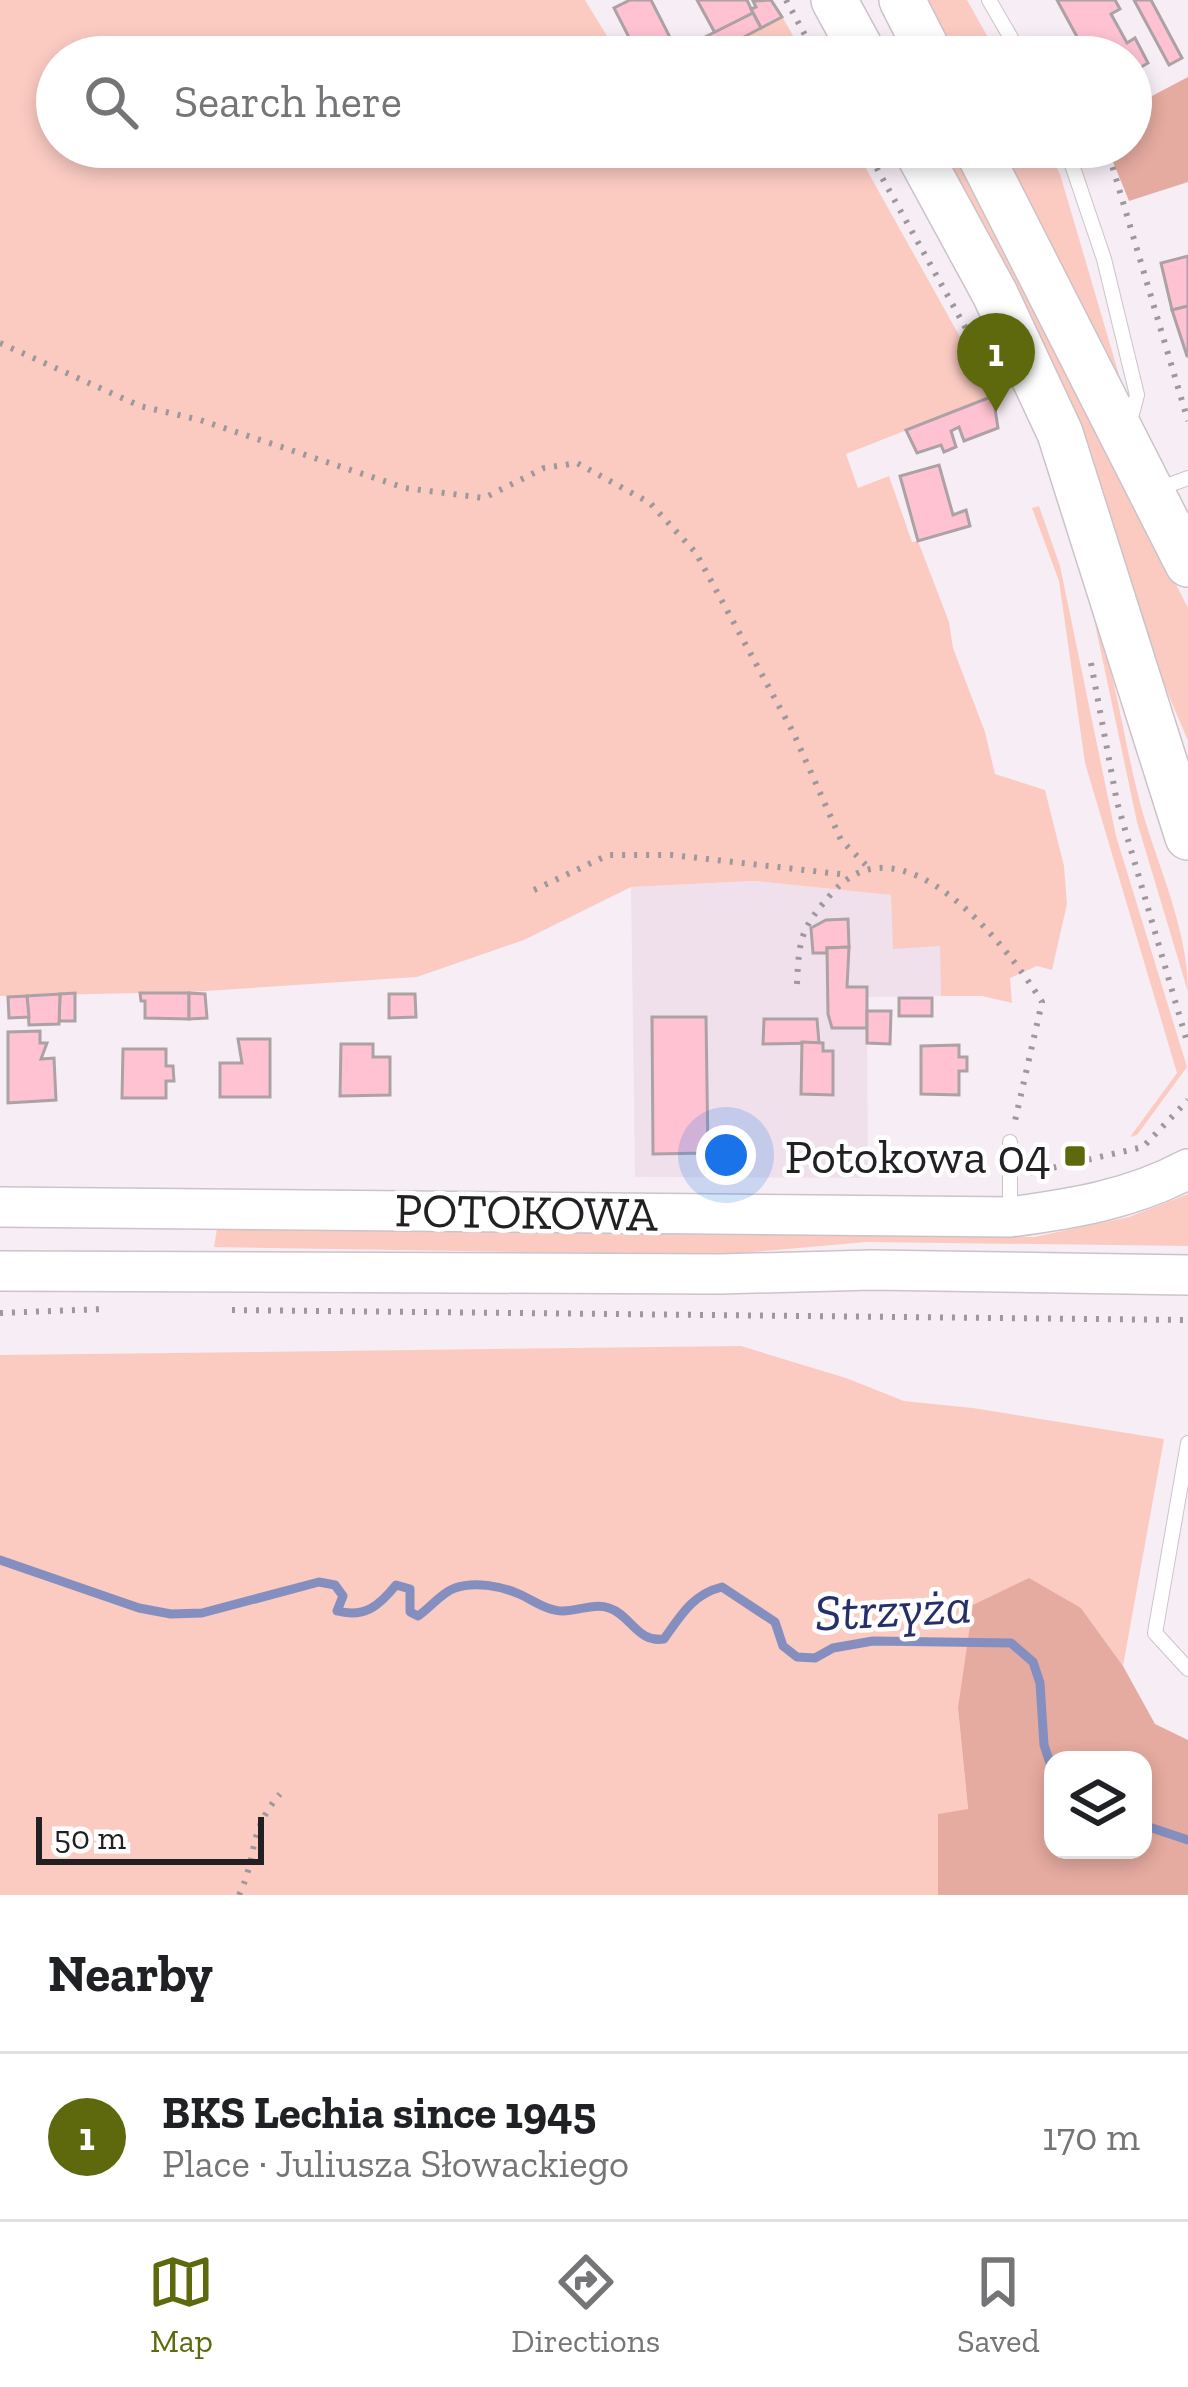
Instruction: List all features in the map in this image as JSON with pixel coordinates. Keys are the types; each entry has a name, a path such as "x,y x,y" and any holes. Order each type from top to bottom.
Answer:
{"main road":[{"path":"834,0 854,36"},
{"path":"902,0 920,36"},
{"path":"926,168 995,294 1060,434 1188,837"},
{"path":"987,168 1124,442 1169,485 1188,564"},
{"name":"POTOKOWA","path":"0,1207 1010,1217 1128,1195 1188,1169"},
{"path":"194,1270 198,1206"},
{"name":"POTOKOWA","path":"0,1271 1188,1274"}],"lane":[{"path":"989,0 1010,36"},
{"path":"1073,168 1104,259 1137,394 1124,442"},
{"path":"1010,1142 1010,1217"},
{"path":"1188,1443 1155,1633 1188,1669"}],"path":[{"path":"786,0 806,36"},
{"path":"878,168 979,351"},
{"path":"1113,168 1188,421"},
{"path":"0,343 140,406 200,420 405,488 484,498 544,468 577,463 650,503 696,553 793,732 841,840 868,867"},
{"path":"1088,647 1117,802 1188,1045"},
{"path":"534,890 608,855 672,855 848,875"},
{"path":"797,984 799,938 848,875 868,867 896,870 947,892 988,928 1042,1002 1010,1142"},
{"path":"1029,1174 1143,1148 1188,1100"},
{"path":"0,1313 105,1309"},
{"path":"212,1310 1188,1320"},
{"path":"239,1895 252,1840 264,1812 280,1794"}],"shaded area":[{"path":"0,0 585,0 607,36 36,36 36,168 866,168 993,396 846,454 858,488 889,476 912,542 918,541 949,622 953,648 985,732 995,774 1045,790 1064,866 1067,904 1052,970 1037,966 1010,978 1012,1003 982,996 941,996 940,946 893,949 891,895 754,881 631,887 524,940 417,977 190,992 0,996"},
{"path":"923,0 967,0 987,36 941,36"},
{"path":"783,18 793,36 748,36"},
{"path":"1188,77 1188,182 1129,201 1116,168 1152,168 1152,96"},
{"path":"946,168 965,168 974,185 1188,608 1188,741"},
{"path":"1008,168 1057,168 1122,385"},
{"path":"1039,506 1060,566 1116,836 1187,1067 1137,1135 1130,1137 1177,1073 1085,763 1059,581 1032,508"},
{"path":"1091,605 1113,678 1140,803 1177,920 1188,992 1137,822"},
{"path":"754,881 891,895 941,945 941,996 867,997 868,1178 635,1177 631,887"},
{"path":"1188,1194 1188,1246 866,1242 720,1255 214,1247 217,1229 1034,1237 1129,1217"},
{"path":"741,1346 904,1401 1164,1439 1123,1666 1081,1608 958,1708 968,1810 938,1814 938,1895 0,1895 0,1355"},
{"path":"1029,1578 1081,1608 1123,1666 1155,1724 1188,1740 1188,1895 938,1895 938,1814 968,1809 958,1708 973,1605"}],"building":[{"path":"630,0 651,0 669,36 628,36 614,8"},
{"path":"697,0 747,0 753,13 715,33"},
{"path":"771,0 782,17 761,28 751,9 756,7 753,1"},
{"path":"1057,0 1115,0 1120,9 1111,14 1123,36 1077,36"},
{"path":"1134,0 1151,0 1182,58 1169,65"},
{"path":"753,13 761,28 746,36 707,36"},
{"path":"1188,256 1188,306 1172,310 1161,263"},
{"path":"1188,306 1188,356 1187,356 1172,310"},
{"path":"993,396 998,428 964,441 959,427 951,431 956,447 944,452 941,445 917,453 906,430"},
{"path":"939,465 953,515 966,510 970,526 918,541 900,476"},
{"path":"848,919 849,947 813,953 811,928 826,920"},
{"path":"849,947 847,987 867,987 867,1028 832,1028 828,1014 827,948"},
{"path":"75,993 75,1021 59,1021 60,994"},
{"path":"140,993 189,993 189,1019 145,1018"},
{"path":"189,993 205,994 207,1018 189,1019"},
{"path":"60,994 59,1024 29,1025 27,996"},
{"path":"389,994 415,994 416,1017 389,1018"},
{"path":"27,996 29,1017 9,1018 8,997"},
{"path":"899,998 932,998 932,1016 899,1016"},
{"path":"867,1011 891,1011 890,1044 867,1043"},
{"path":"652,1017 706,1017 708,1153 653,1154"},
{"path":"764,1019 817,1019 819,1043 763,1044"},
{"path":"40,1031 40,1043 47,1043 41,1059 54,1058 56,1100 8,1103 8,1032"},
{"path":"238,1039 270,1039 270,1097 220,1097 220,1063 242,1063"},
{"path":"802,1042 823,1043 823,1051 833,1051 833,1095 801,1094"},
{"path":"341,1044 373,1044 373,1057 390,1057 390,1095 340,1096"},
{"path":"959,1045 959,1057 967,1057 967,1071 959,1071 959,1095 921,1094 921,1046"},
{"path":"123,1049 166,1049 166,1066 173,1066 174,1081 166,1081 166,1098 122,1098"}],"waterway":[{"name":"Strzyża","path":"0,1560 139,1608 171,1614 202,1613 319,1582 335,1585 343,1596 337,1611 347,1613 371,1608 396,1585 410,1589 410,1612 418,1616 450,1590 479,1585 512,1591 557,1611 609,1608 655,1639 664,1639 695,1600 722,1587 775,1622 783,1646 797,1657 815,1658 833,1648 873,1641 1011,1643 1033,1662 1040,1683 1046,1751"},
{"name":"Strzyża","path":"1152,1828 1188,1840"}],"place":[{"name":"BKS Lechia since 1945","path":"996,412"},
{"name":"Potokowa 04","path":"1075,1156"}]}
